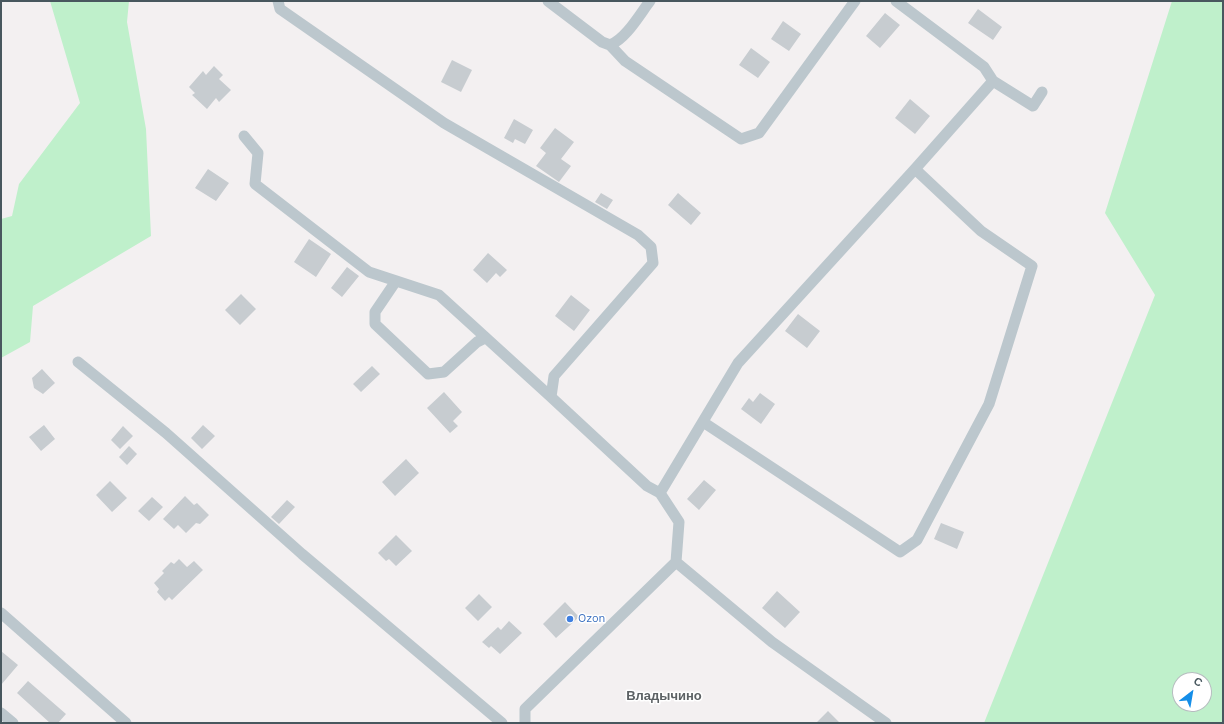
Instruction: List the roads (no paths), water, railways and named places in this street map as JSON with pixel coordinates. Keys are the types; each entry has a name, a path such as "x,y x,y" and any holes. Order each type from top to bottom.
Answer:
{"street":[{"path":"278,1 280,9 444,124 638,235 651,247 652,263 554,376 551,397"},
{"path":"548,1 602,42 610,45 625,61 741,139 759,133 855,1"},
{"path":"610,45 616,43 625,34 650,1"},
{"path":"896,1 984,67 993,81 1033,106 1042,92"},
{"path":"660,493 738,363 916,169 993,81"},
{"path":"244,136 258,153 255,184 368,272 439,295 647,486 660,493 679,522 676,562 525,709 525,723"},
{"path":"703,422 900,552 917,540 989,404 1032,266 981,231 916,169"},
{"path":"396,281 375,312 375,324 428,374 444,372 477,342 485,338"},
{"path":"78,362 166,433 302,554 502,723"},
{"path":"676,562 772,642 886,723"},
{"path":"1,613 126,723"},
{"path":"1,712 13,723"}],"place":[{"name":"Ozon","path":"570,619"}],"district":[{"name":"Владычино","path":"664,696"}]}
